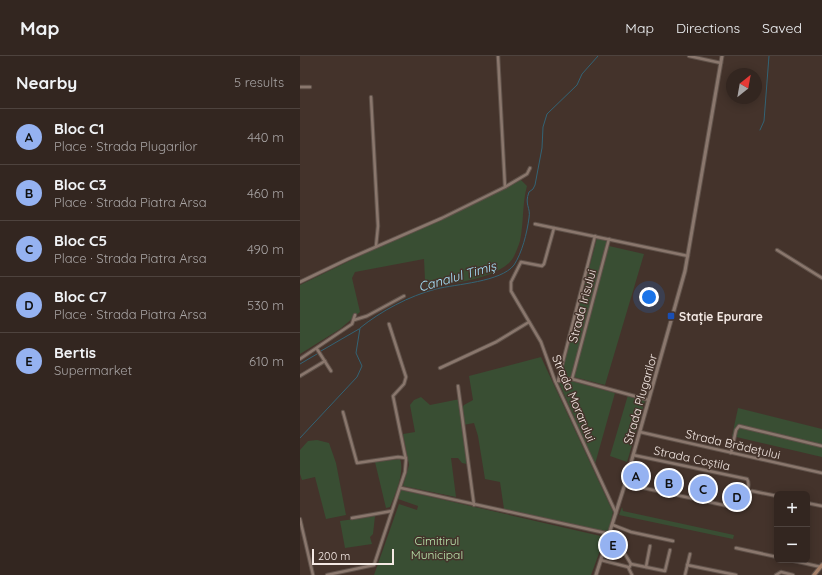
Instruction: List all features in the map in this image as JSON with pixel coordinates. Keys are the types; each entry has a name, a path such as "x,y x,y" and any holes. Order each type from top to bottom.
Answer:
{"main road":[{"path":"814,575 821,566"}],"street":[{"path":"498,56 504,187"},
{"path":"689,56 721,63"},
{"name":"Strada Plugarilor","path":"596,575 613,525 676,306 688,256 722,56"},
{"path":"300,87 310,87"},
{"path":"371,97 378,226 376,246"},
{"path":"300,282 376,246 442,218 527,174 530,168"},
{"path":"535,224 688,256"},
{"name":"Strada Morarului","path":"554,228 545,263 542,266 521,262 511,282 511,291 540,342 616,514"},
{"path":"595,236 557,381 572,379 649,400"},
{"name":"Strada Irisului","path":"572,379 609,239"},
{"path":"777,250 822,278"},
{"path":"354,320 367,316 404,296"},
{"path":"300,359 352,324 355,316"},
{"path":"440,368 496,342 529,322"},
{"path":"327,575 374,565 406,466 406,458 393,396 404,384 405,375 389,324"},
{"path":"317,349 331,371"},
{"path":"300,376 325,362"},
{"path":"458,386 474,505"},
{"path":"344,412 357,463 398,457 406,458"},
{"path":"731,453 736,430 739,426 822,446"},
{"name":"Strada Brădețului","path":"640,432 822,473"},
{"name":"Strada Coștila","path":"625,484 736,508 740,507 743,502 749,482 747,479 633,455"},
{"path":"400,488 610,534"},
{"path":"752,491 774,495"},
{"path":"810,504 822,506"},
{"path":"352,518 392,511"},
{"path":"300,519 313,575"},
{"path":"613,525 631,532 673,541"},
{"path":"617,541 631,564 665,571 670,550"},
{"path":"646,567 650,546"},
{"path":"736,548 774,556"},
{"path":"685,575 690,554"},
{"path":"601,560 628,568 632,575"},
{"path":"806,563 821,566"},
{"path":"628,568 631,564"},
{"path":"687,564 736,575"},
{"path":"348,571 349,575"},
{"path":"776,575 781,572 793,575"}],"green space":[{"path":"521,180 527,186 524,200 520,241 513,259 509,263 491,274 470,280 427,288 424,259 355,272 352,278 360,312 340,329 300,354 300,285 376,248 443,219"},
{"path":"597,238 608,240 609,246 644,254 605,385 574,377 560,379"},
{"path":"541,357 613,512 608,532 504,509 500,482 485,479 478,436 474,423 463,425 467,464 462,463 458,458 451,458 456,497 403,486 409,465 403,434 415,432 410,405 414,400 421,397 430,405 460,399 462,408 464,405 473,400 469,376"},
{"path":"571,381 615,393 595,464 559,383"},
{"path":"628,395 645,401 627,462 610,456"},
{"path":"738,408 822,429 822,457 732,436"},
{"path":"317,440 329,443 336,463 346,515 326,519 315,477 302,480 300,474 300,450 308,441"},
{"path":"400,459 401,470 399,483 390,507 386,508 375,462"},
{"name":"Cimitirul Municipal","path":"401,490 605,537 591,575 374,575 399,504 417,510 418,506 398,499"},
{"path":"622,507 623,511 734,535 733,539 619,515"},
{"path":"375,516 373,534 370,537 372,544 345,548 340,521"}],"waterway":[{"name":"Canalul Timiș","path":"300,438 357,377 362,366 356,353 360,328 386,310 406,300 436,289 489,279 508,271 514,265 522,249 527,230 529,214 527,200 529,192 535,185 542,148 543,127 547,114 577,85 582,74 598,56"},
{"path":"760,130 764,121 769,56"},
{"path":"321,351 359,329"},
{"path":"300,364 317,354"}],"place":[{"name":"Stație Epurare","path":"671,316"},
{"name":"Bloc C1","path":"636,476"},
{"name":"Bloc C3","path":"669,483"},
{"name":"Bloc C5","path":"703,489"},
{"name":"Bloc C7","path":"737,497"},
{"name":"Bertis","path":"613,545"}]}
